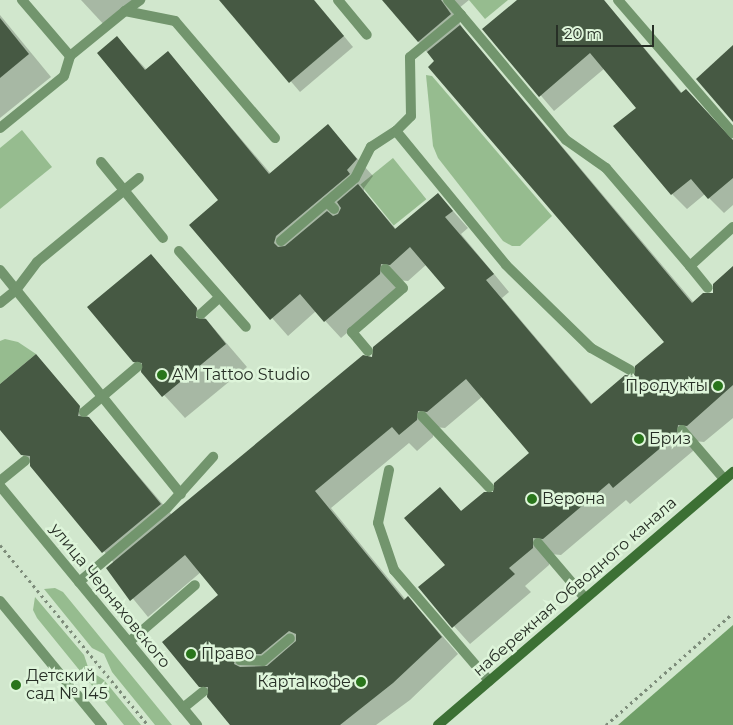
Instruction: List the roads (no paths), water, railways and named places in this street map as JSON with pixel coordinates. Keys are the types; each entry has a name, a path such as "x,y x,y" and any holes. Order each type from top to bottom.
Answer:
{"main road":[{"name":"набережная Обводного канала","path":"438,725 733,472"}],"street":[{"path":"22,0 70,56"},
{"path":"0,128 64,76 70,56 140,0"},
{"path":"338,0 367,35"},
{"path":"448,0 566,140 606,168 708,288"},
{"path":"618,0 733,133"},
{"path":"125,11 174,21 275,138"},
{"path":"281,241 330,205 355,178 371,147 382,137 396,130 411,116 410,57 460,15"},
{"path":"396,130 506,265 591,348 630,370"},
{"path":"100,162 163,238"},
{"path":"0,303 16,290 37,262 139,178"},
{"path":"690,266 733,227"},
{"path":"179,251 246,327"},
{"path":"368,351 352,332 403,288 385,269"},
{"path":"0,270 103,395 181,494"},
{"path":"201,314 220,297"},
{"path":"84,412 137,367"},
{"path":"422,416 489,487"},
{"path":"682,430 724,479"},
{"path":"79,582 181,494 213,458"},
{"path":"0,481 25,461"},
{"path":"389,470 378,523 394,570 489,681"},
{"name":"улица Черняховского","path":"0,486 197,725"},
{"path":"538,543 585,598"},
{"path":"129,642 195,585"},
{"path":"0,601 102,725"},
{"path":"240,660 263,661 290,638"},
{"path":"183,708 203,692"}],"place":[{"name":"AM Tattoo Studio","path":"162,375"},
{"name":"Продукты","path":"718,386"},
{"name":"Бриз","path":"639,439"},
{"name":"Верона","path":"532,499"},
{"name":"Право","path":"191,654"},
{"name":"Карта кофе","path":"361,682"},
{"name":"Детский сад № 145","path":"16,685"}]}
